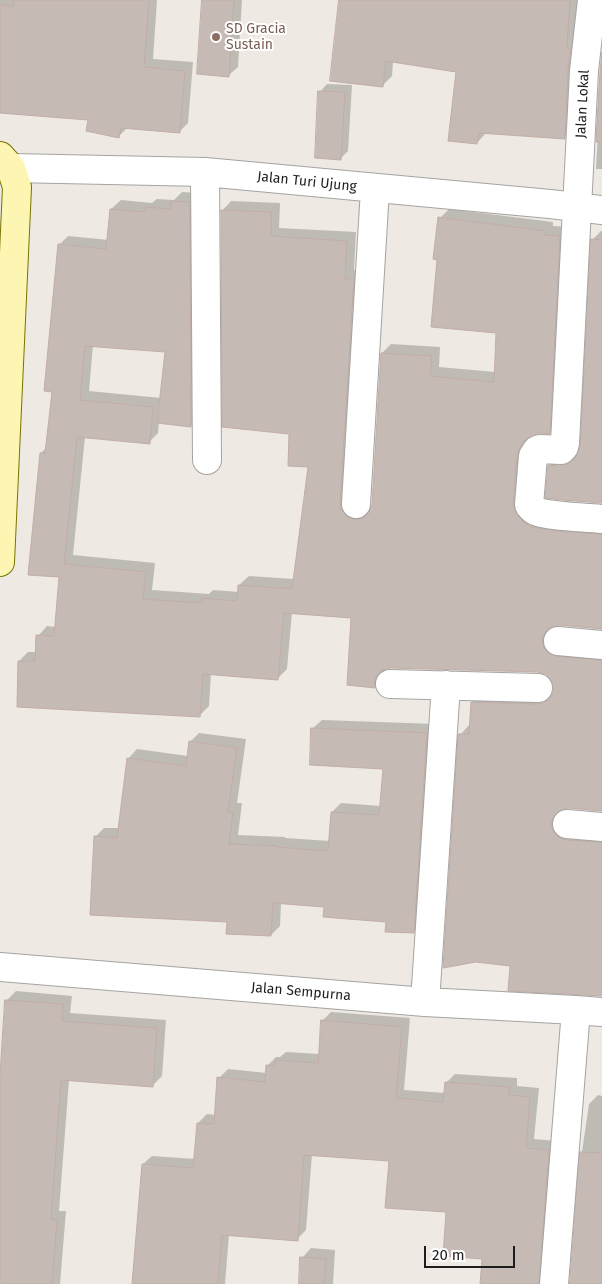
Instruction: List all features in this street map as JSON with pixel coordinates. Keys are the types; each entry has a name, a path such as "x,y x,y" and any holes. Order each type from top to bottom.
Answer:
{"main road":[{"path":"0,562 17,187 6,162"}],"street":[{"name":"Jalan Lokal","path":"592,0 584,71 589,209 565,443 561,450 540,449 535,452 533,456 529,505 538,512 602,519"},
{"name":"Jalan Turi Ujung","path":"6,162 205,172 589,209"},
{"path":"205,172 207,460"},
{"path":"356,504 375,189"},
{"path":"558,641 602,645"},
{"path":"390,684 538,688"},
{"path":"425,1002 446,685"},
{"path":"567,824 602,828"},
{"name":"Jalan Sempurna","path":"0,967 425,1002 589,1011"},
{"path":"554,1284 589,1011"}],"building":[{"path":"13,0 149,0 144,67 185,71 180,133 121,128 119,138 86,131 88,120 0,113 0,5 13,6"},
{"name":"SD Gracia Sustain","path":"202,0 234,0 229,77 197,74"},
{"path":"339,0 570,0 567,48 571,49 568,70 565,139 479,133 477,144 448,141 456,72 386,61 383,87 330,81"},
{"path":"602,52 602,142 596,142 600,72"},
{"path":"318,91 345,92 341,160 315,158"},
{"path":"172,201 190,202 191,427 157,423 165,352 85,346 80,400 153,407 150,444 77,437 64,564 146,572 143,599 202,603 202,598 237,601 238,585 292,589 308,467 288,466 289,434 222,427 221,210 271,212 271,236 347,241 345,279 354,279 340,503 342,511 348,517 355,520 363,518 369,512 372,505 381,353 432,356 430,376 494,382 496,333 431,327 437,260 433,259 438,217 545,231 544,235 560,236 550,434 540,433 532,435 520,447 517,455 513,504 518,516 532,527 602,534 602,629 559,625 545,632 542,640 544,648 549,654 602,660 602,811 568,808 561,810 555,815 551,823 553,831 558,837 566,840 602,842 602,996 508,991 510,966 476,962 443,968 458,734 469,734 471,702 538,704 546,701 552,696 554,688 546,674 538,672 390,668 383,670 377,675 374,683 375,688 347,685 351,618 284,613 278,680 203,674 200,717 17,707 18,661 35,661 36,635 54,636 59,577 28,575 40,453 45,453 52,392 44,391 58,244 106,249 110,209 146,212 146,207 170,209"},
{"path":"591,239 602,240 602,503 545,498 548,465 560,466 567,464 575,458 580,447"},
{"path":"311,728 427,733 414,933 385,932 386,922 323,917 324,907 273,903 271,936 226,934 227,922 90,915 94,836 117,838 127,758 186,766 189,741 237,748 228,812 233,812 229,844 328,851 331,812 379,815 383,769 310,765"},
{"path":"5,1000 63,1004 62,1021 157,1028 153,1087 61,1080 51,1219 57,1220 52,1284 0,1284 0,1076"},
{"path":"321,1020 402,1027 396,1098 443,1102 445,1082 509,1087 509,1095 530,1097 526,1148 549,1150 539,1284 480,1284 482,1259 443,1256 446,1212 385,1208 389,1161 304,1155 298,1241 222,1235 218,1284 132,1284 142,1164 193,1168 197,1123 214,1124 217,1077 265,1082 266,1065 275,1066 276,1060 318,1063"},
{"path":"580,1152 602,1153 602,1284 570,1284"},
{"path":"300,1257 326,1259 324,1284 299,1284"}],"place":[{"name":"SD Gracia Sustain","path":"216,37"}]}
